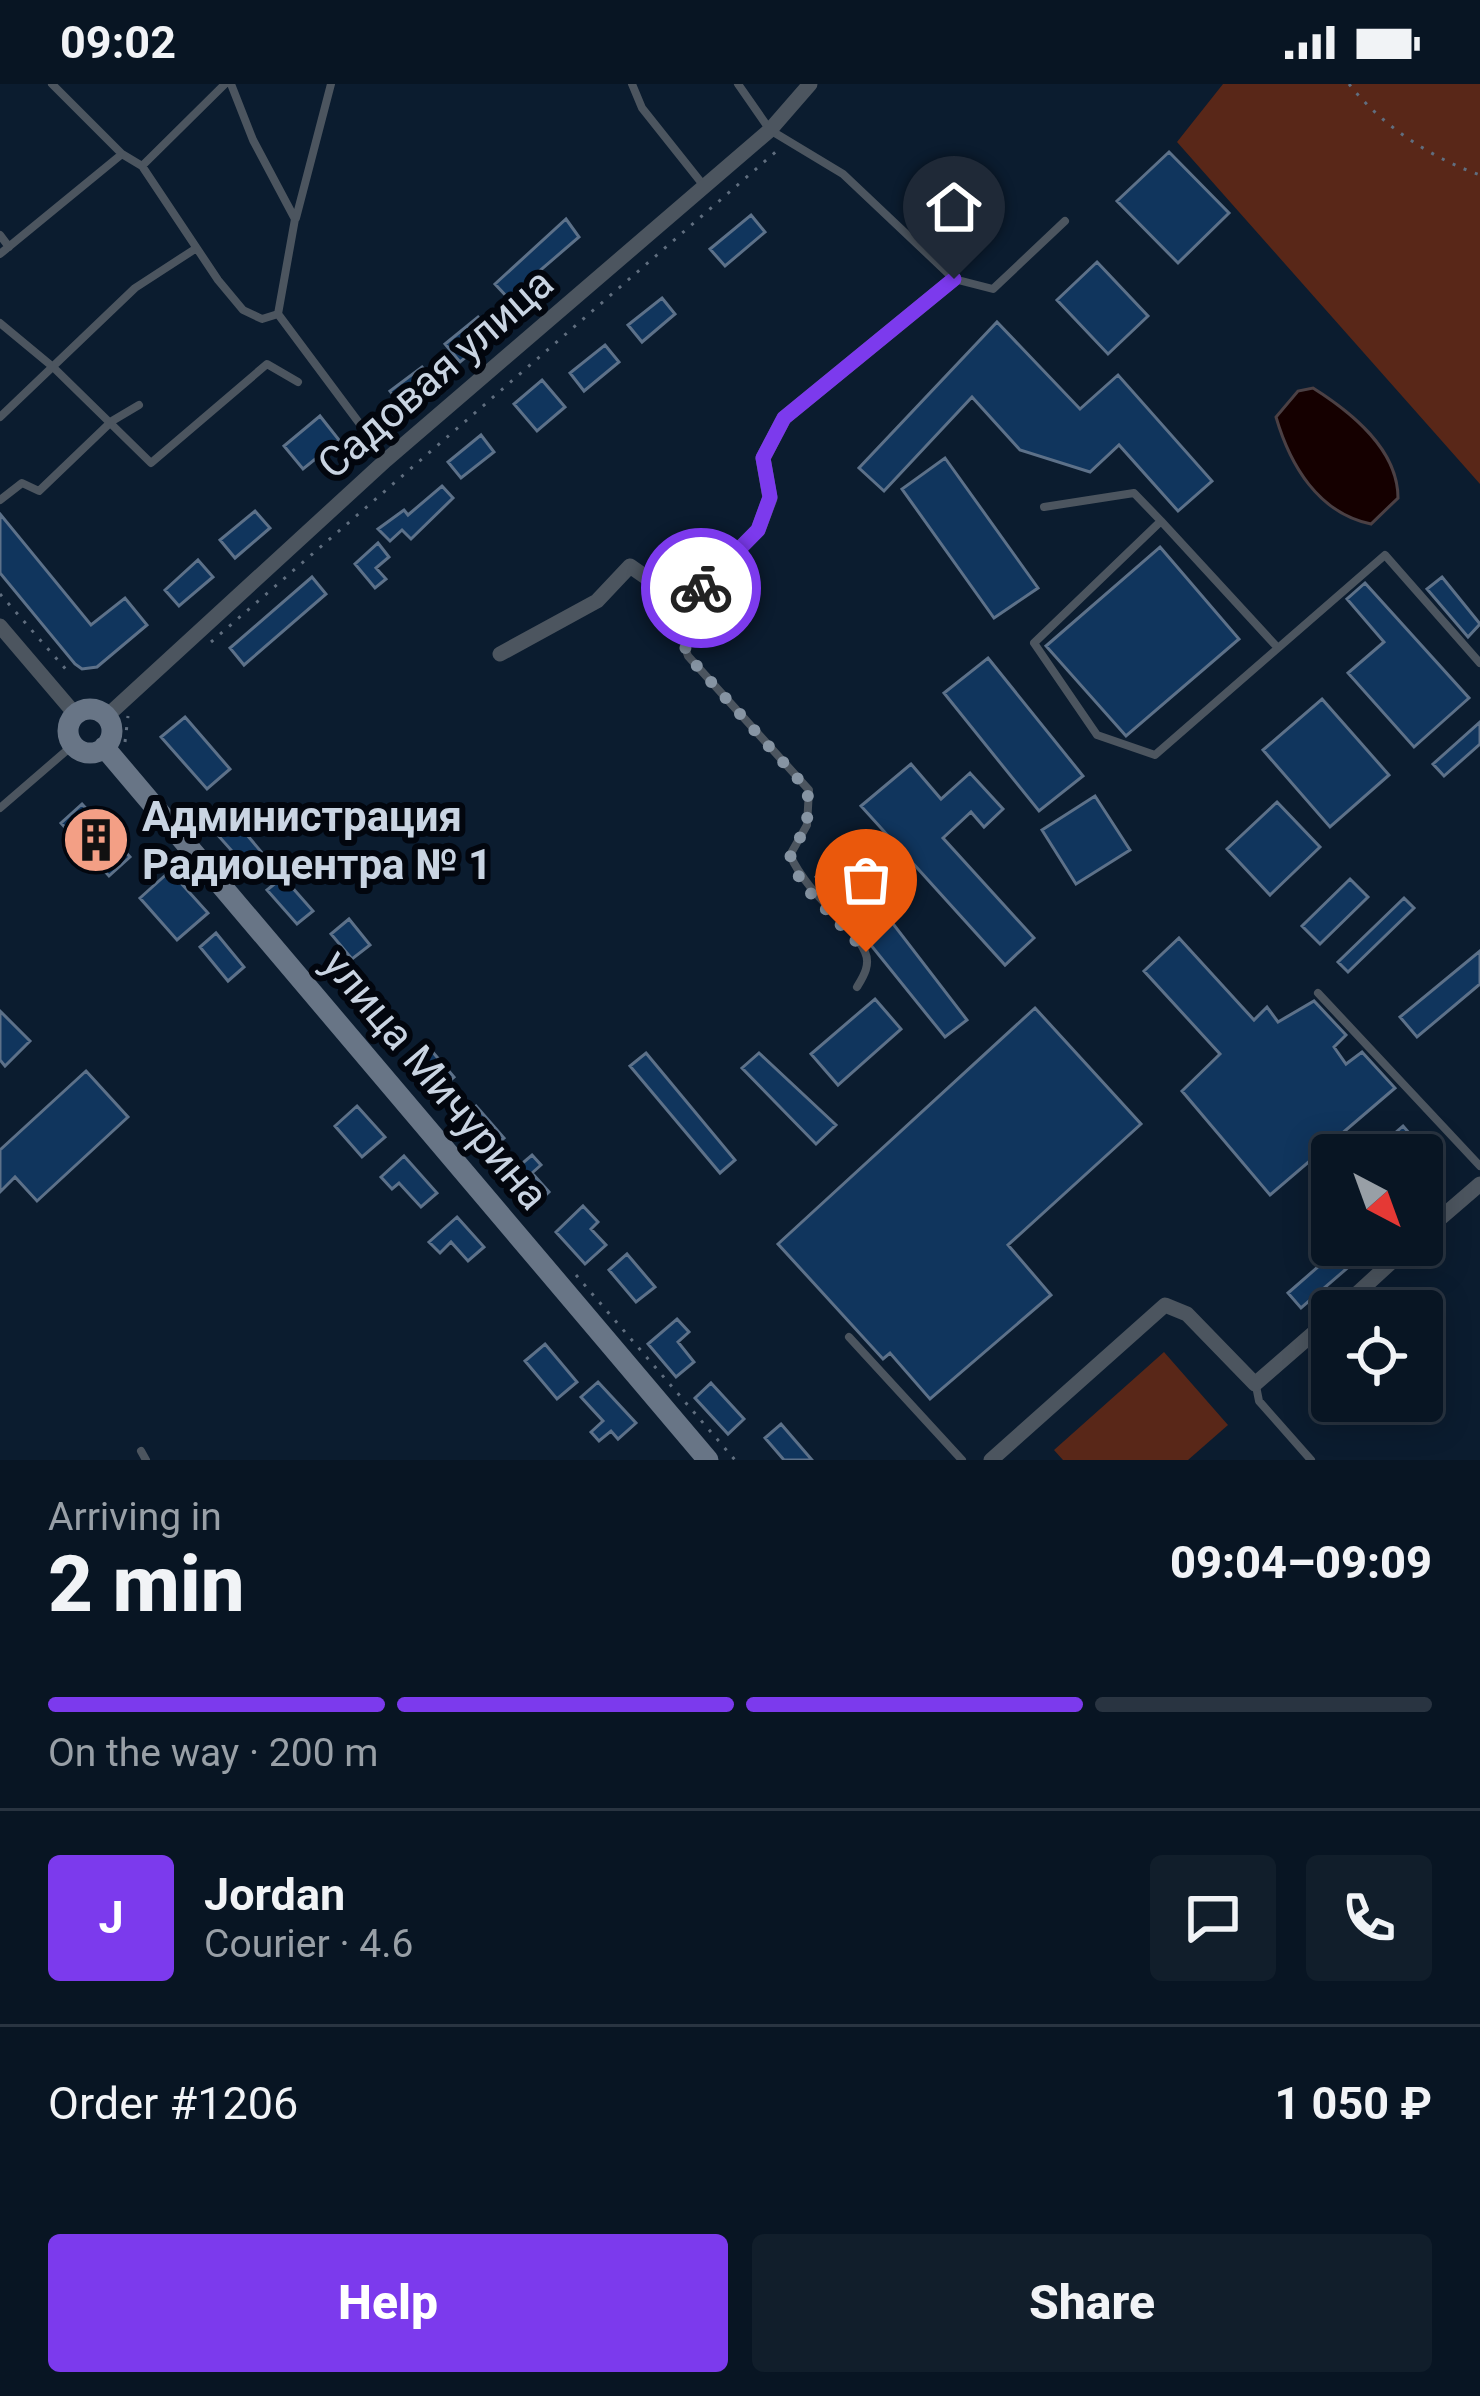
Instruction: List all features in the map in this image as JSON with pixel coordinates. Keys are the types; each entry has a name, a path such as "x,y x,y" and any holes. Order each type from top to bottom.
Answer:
{"street":[{"name":"Садовая улица","path":"118,715 386,460 705,188 770,130 810,84"},
{"path":"500,654 596,601 630,566 663,589 701,587 758,530 770,497 763,458 784,418 954,279"},
{"path":"0,626 75,714"},
{"path":"91,709 118,715 112,732 114,748 88,753 73,745 68,729 75,714 91,709"},
{"name":"улица Мичурина","path":"114,748 708,1460"},
{"path":"1443,1216 1480,1184"},
{"path":"1361,1290 1387,1266"},
{"path":"991,1460 1166,1305 1187,1314 1255,1384 1311,1335"}],"lane":[{"path":"52,84 122,154 142,166 195,250 244,310 262,319 278,314"},
{"path":"142,166 228,84 296,219"},
{"path":"331,84 296,219 278,314 386,460"},
{"path":"632,84 642,108 705,188"},
{"path":"738,84 770,130 843,174 954,279 993,289 1065,221"},
{"path":"0,254 122,154"},
{"path":"0,235 9,247"},
{"path":"0,418 135,288 195,250"},
{"path":"0,323 112,421 151,463 267,364 298,382"},
{"path":"0,500 22,483 39,491 112,421 139,405"},
{"path":"1044,507 1134,493 1278,648"},
{"path":"1162,521 1034,643 1097,735 1155,755 1385,555 1480,664"},
{"path":"701,587 681,634 688,656 808,790 807,825 790,855 802,884 866,952 867,970 856,987"},
{"path":"0,808 73,745"},
{"path":"1318,993 1480,1166"},
{"path":"849,1337 962,1460"},
{"path":"1255,1384 1258,1401 1311,1460"}],"path":[{"path":"1349,84 1367,108 1446,164 1480,175"},
{"path":"200,652 786,142"},
{"path":"0,593 70,674"},
{"path":"114,748 118,715"},
{"path":"567,1265 735,1460"}],"shaded area":[{"path":"1223,84 1480,84 1480,484 1177,142"},
{"path":"1313,388 1357,420 1390,464 1398,498 1371,524 1321,498 1289,452 1276,417 1298,391"},
{"path":"1164,1352 1228,1425 1188,1460 1063,1460 1054,1450"}],"building":[{"path":"1169,152 1229,213 1178,263 1117,201"},
{"path":"949,193 962,206 943,225 952,233 941,244 927,229 937,219 930,212"},
{"path":"751,215 765,232 725,266 710,249"},
{"path":"566,219 579,237 508,298 495,284"},
{"path":"1097,262 1148,316 1108,354 1057,300"},
{"path":"662,298 675,314 642,342 628,325"},
{"path":"478,317 493,335 460,362 445,344"},
{"path":"997,322 1080,409 1118,375 1212,481 1178,511 1119,445 1090,472 1020,450 972,397 884,491 859,468"},
{"path":"605,345 619,362 584,391 570,373"},
{"path":"422,367 436,385 404,409 390,391"},
{"path":"542,380 565,407 537,431 514,404"},
{"path":"320,416 339,440 303,469 284,446"},
{"path":"481,435 494,452 461,478 448,462"},
{"path":"945,458 1038,588 994,618 902,489"},
{"path":"442,486 453,498 411,539 402,530 390,541 378,529 404,510 408,515"},
{"path":"255,511 270,528 235,558 220,540"},
{"path":"0,514 91,625 125,598 147,625 97,667 82,669 75,664 0,573"},
{"path":"378,543 389,557 376,568 386,579 375,588 355,564"},
{"path":"1160,547 1239,639 1126,736 1046,646"},
{"path":"198,560 213,577 179,606 165,590"},
{"path":"312,577 326,594 244,665 230,648"},
{"path":"1442,577 1480,624 1468,637 1427,589"},
{"path":"1365,583 1469,698 1414,747 1348,673 1384,642 1347,599"},
{"path":"988,658 1083,776 1039,811 944,693"},
{"path":"1322,699 1389,775 1330,827 1263,750"},
{"path":"185,717 230,769 207,789 161,737"},
{"path":"1480,722 1480,744 1444,776 1433,764"},
{"path":"911,764 941,799 970,773 1003,809 984,827 971,812 943,838 1034,938 1005,965 861,806"},
{"path":"1095,796 1130,850 1076,884 1042,830"},
{"path":"1277,802 1320,847 1270,895 1227,849"},
{"name":"Администрация Радиоцентра № 1","path":"82,804 130,857 109,876 61,823"},
{"path":"232,817 263,854 247,868 215,832"},
{"path":"862,837 912,894 887,916 967,1020 945,1037 816,877"},
{"path":"170,871 208,913 177,940 140,898"},
{"path":"283,877 313,911 297,924 267,890"},
{"path":"1350,879 1368,897 1320,944 1302,926"},
{"path":"1404,898 1414,908 1348,972 1338,962"},
{"path":"349,919 370,945 352,959 331,934"},
{"path":"216,933 244,967 228,981 200,947"},
{"path":"1179,938 1254,1020 1267,1007 1278,1022 1314,1001 1346,1035 1334,1047 1346,1064 1362,1052 1395,1088 1341,1134 1311,1134 1311,1160 1270,1195 1182,1091 1220,1054 1144,971"},
{"path":"1480,951 1480,984 1417,1037 1400,1017"},
{"path":"875,999 901,1029 838,1085 811,1054"},
{"path":"1035,1008 1141,1124 1008,1245 1051,1295 930,1399 890,1353 883,1359 778,1244"},
{"path":"0,1011 30,1041 5,1066 0,1060"},
{"path":"425,1043 454,1077 438,1091 409,1057"},
{"path":"646,1053 735,1160 720,1173 630,1066"},
{"path":"759,1053 836,1125 816,1144 742,1068"},
{"path":"86,1071 128,1117 37,1201 15,1177 0,1192 0,1150"},
{"path":"357,1106 385,1137 362,1157 335,1126"},
{"path":"476,1106 504,1138 486,1153 458,1121"},
{"path":"532,1155 541,1165 532,1173 549,1192 532,1208 505,1178"},
{"path":"404,1156 437,1193 421,1207 399,1183 392,1189 381,1177"},
{"path":"583,1206 598,1222 591,1229 606,1245 585,1264 556,1232"},
{"path":"457,1217 484,1247 468,1261 451,1242 440,1253 429,1242"},
{"path":"627,1254 655,1287 636,1302 609,1270"},
{"path":"1319,1266 1350,1266 1322,1290 1311,1290 1311,1299 1301,1308 1288,1293"},
{"path":"677,1319 689,1332 678,1342 694,1362 676,1377 648,1344"},
{"path":"545,1344 577,1382 557,1399 525,1361"},
{"path":"598,1382 636,1423 618,1439 611,1431 599,1441 591,1432 603,1421 581,1397"},
{"path":"711,1383 744,1419 728,1434 695,1398"},
{"path":"781,1424 812,1460 784,1460 765,1438"}],"way so far":[{"path":"701,588 681,634 688,656 808,790 807,825 790,855 802,884 866,952"}],"place":[{"name":"Администрация Радиоцентра № 1","path":"96,840"}],"route":[{"path":"701,588 758,530 770,497 763,458 771,435 784,418 954,279"}]}
